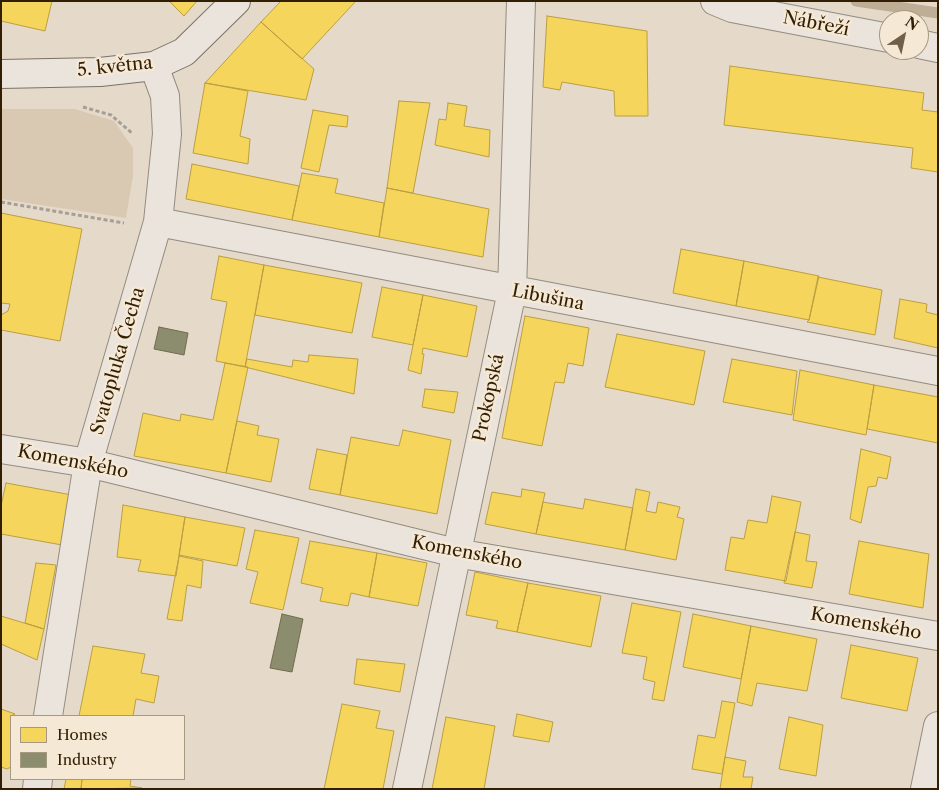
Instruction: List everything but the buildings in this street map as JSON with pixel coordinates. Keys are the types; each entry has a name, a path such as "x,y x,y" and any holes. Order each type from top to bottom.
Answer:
{"street":[{"name":"5. května","path":"1,74 100,72 154,66 184,52 236,1"},
{"name":"Prokopská","path":"407,789 512,291 521,1"},
{"name":"Nábřeží","path":"715,1 732,8 879,36"},
{"name":"Svatopluka Čecha","path":"48,715 88,463 158,222 167,134 165,96 154,66"},
{"name":"Libušina","path":"158,222 938,371"},
{"name":"Komenského","path":"1,449 88,463 456,553 938,636"},
{"path":"925,789 938,726"}],"path":[{"path":"74,106 111,115 137,138 167,134"},
{"path":"1,202 130,224 158,222"}],"shaded area":[{"path":"1,109 75,109 114,121 133,148 133,176 126,218 1,199"}],"waterway":[{"path":"856,1 938,13"}]}
